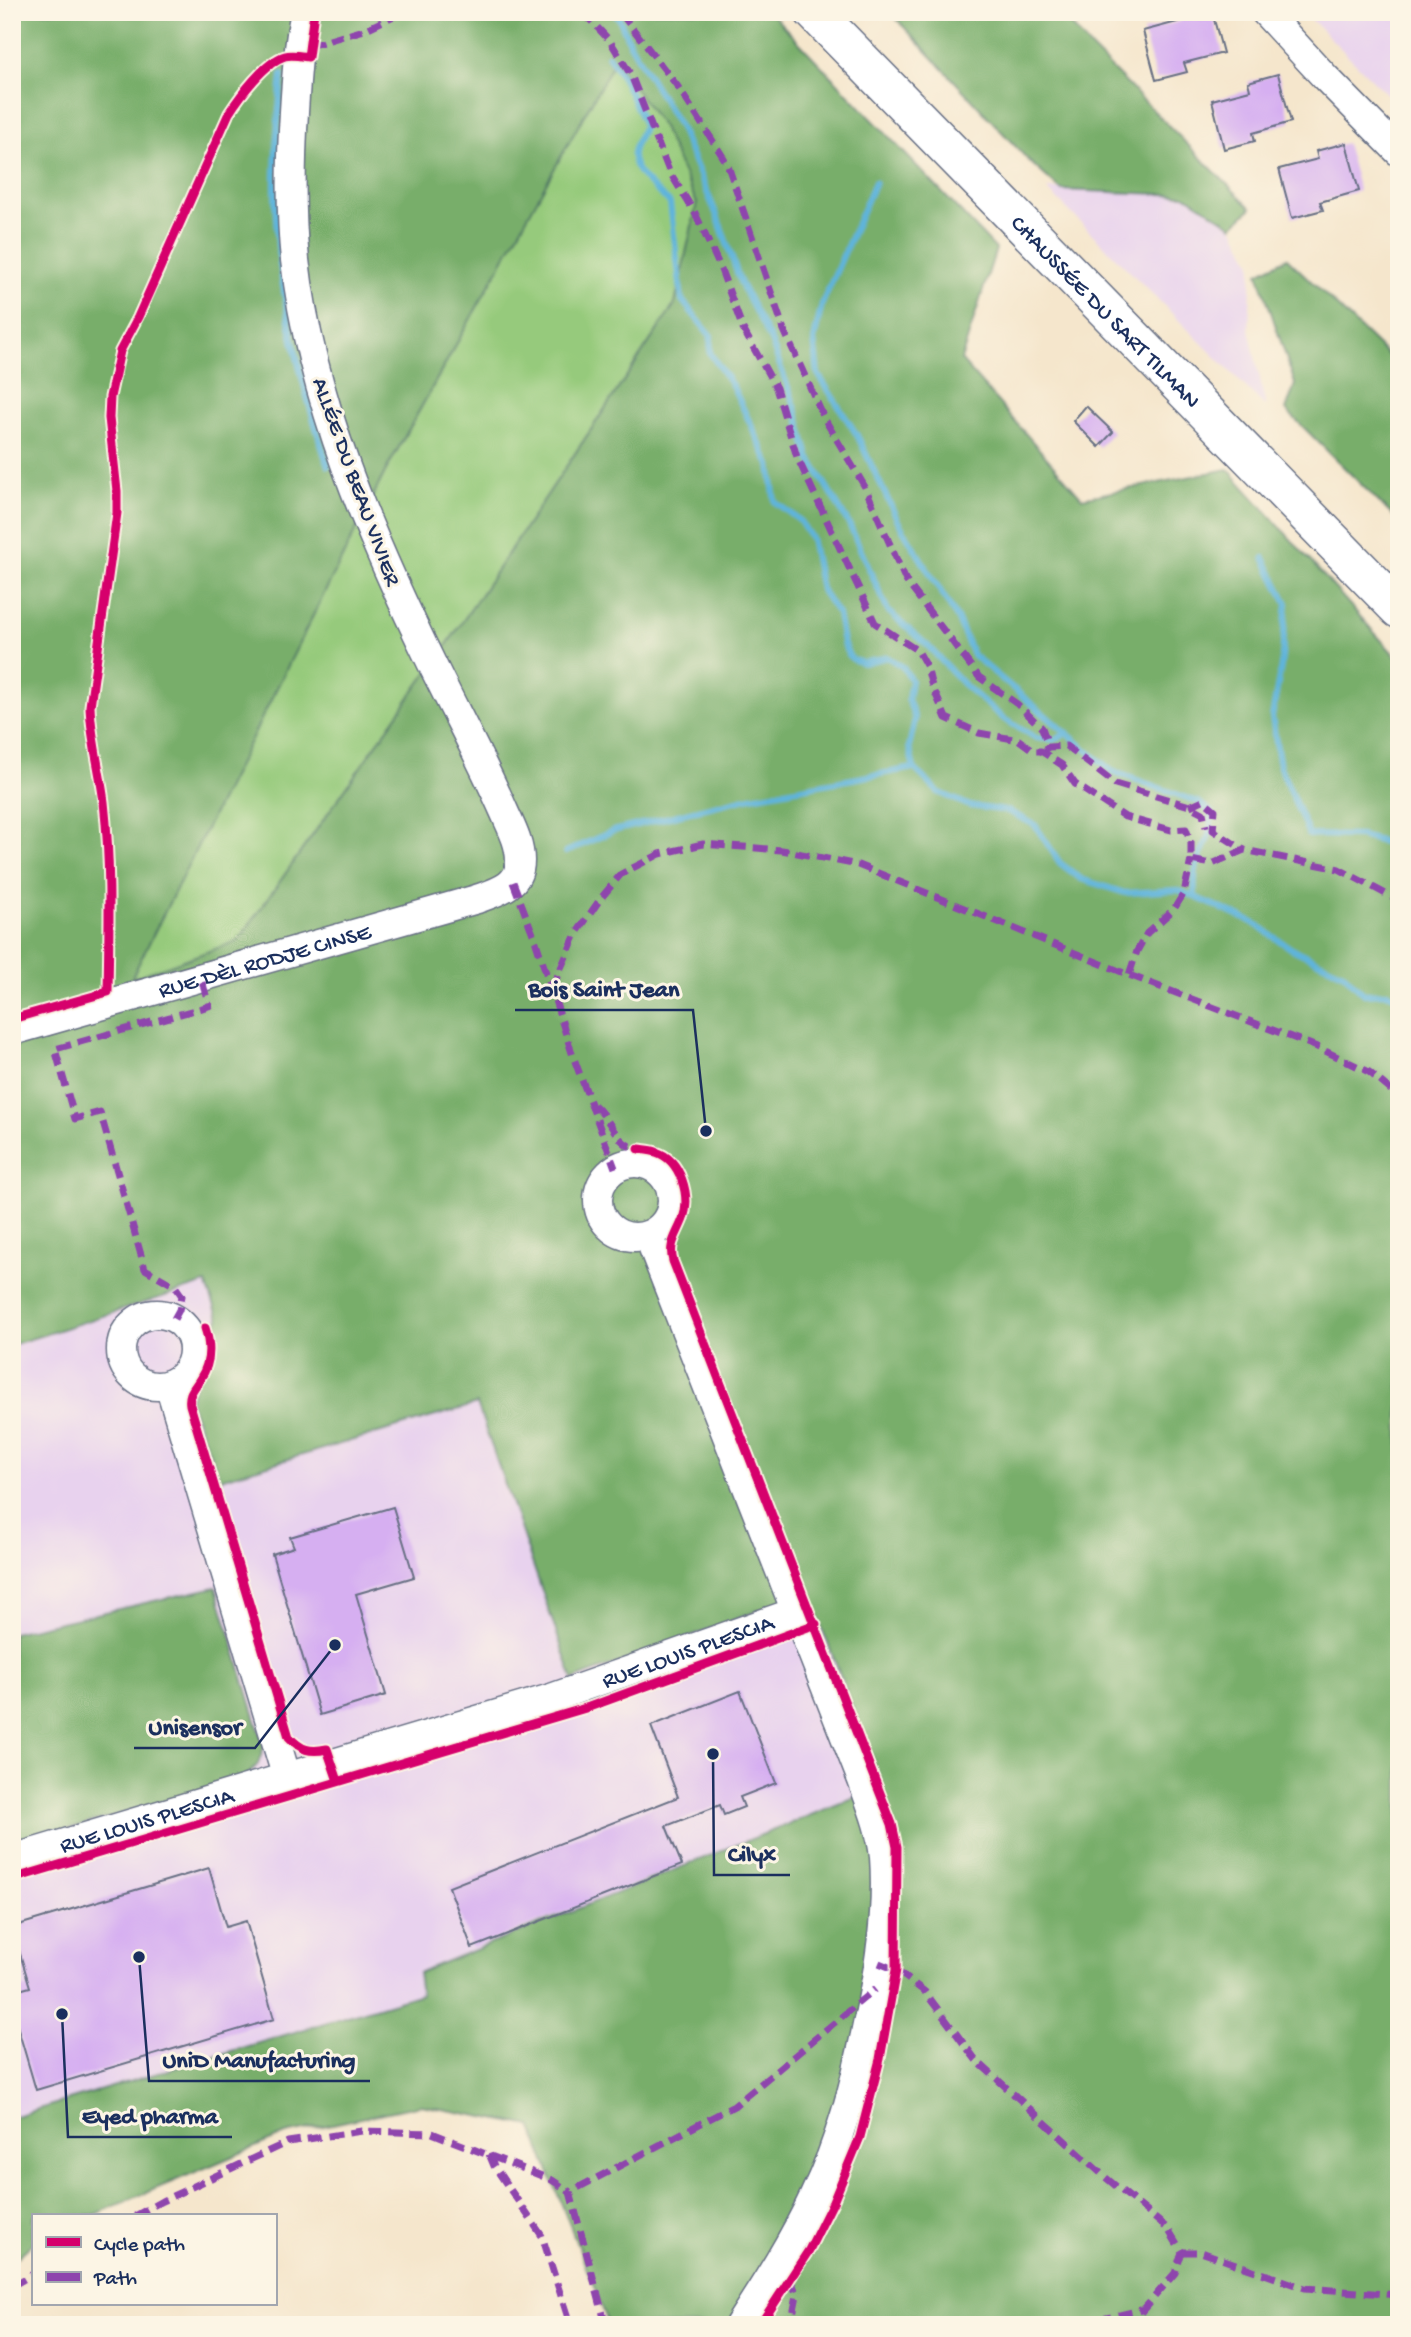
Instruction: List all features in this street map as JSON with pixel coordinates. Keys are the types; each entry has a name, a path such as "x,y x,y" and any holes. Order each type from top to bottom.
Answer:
{"highway":[{"name":"CHAUSSÉE DU SART TILMAN","path":"814,12 1399,609"},
{"name":"CHAUSSÉE DU SART TILMAN","path":"848,12 1399,573"}],"street":[{"name":"ALLÉE DU BEAU VIVIER","path":"305,12 296,90 292,204 295,259 310,346 344,456 377,541 408,614 515,836 520,860 518,876 513,882"},
{"path":"1269,14 1325,78 1399,152"},
{"name":"RUE DÈL RODJE CINSE","path":"12,1031 477,899 499,892 513,882"},
{"path":"648,1235 795,1612"},
{"path":"169,1384 287,1778"},
{"name":"RUE LOUIS PLESCIA","path":"12,1859 551,1698 795,1612 878,1824 884,1855 885,1914 875,1989 859,2065 834,2150 814,2198 740,2325"}],"shaded area":[{"path":"1304,12 1399,12 1399,106"},
{"path":"1047,189 1185,195 1233,226 1252,264 1249,329 1266,407"},
{"path":"782,850 856,1798 419,1973 421,1994 12,2117 12,1046"}],"green space":[{"path":"12,12 770,12 996,249 961,360 1082,498 1228,469 1399,660 1399,2325 609,2325 531,2126 421,2105 286,2134 96,2214 32,2214 32,2244 12,2262 12,2117 421,1994 418,1973 883,1786 808,1592 573,1680 477,1404 220,1479 189,1401 219,1318 206,1283 12,1345","holes":["615,60 663,128 697,203 675,304 453,636 238,941 131,979 385,472"]},
{"path":"890,12 1060,12 1091,48 1251,208 1233,226 1185,195 1061,190 1030,162"},
{"path":"615,59 663,128 697,203 675,304 453,636 238,941 130,979 385,472"},
{"path":"1287,258 1399,366 1399,522 1286,410 1295,384 1258,273"},
{"path":"216,1587 264,1747 258,1764 246,1777 12,1846 12,1633"}],"building":[{"path":"1179,12 1212,12 1223,53 1184,63 1187,72 1156,80 1143,31 1181,21"},
{"path":"1278,74 1291,122 1253,133 1255,141 1224,149 1212,100 1250,90 1248,82"},
{"path":"1346,143 1359,191 1320,202 1323,210 1292,218 1279,169 1318,159 1316,151"},
{"path":"1086,406 1113,432 1099,447 1073,421"},
{"path":"393,1507 414,1577 356,1594 386,1695 320,1715 272,1554 294,1547 290,1537"},
{"path":"740,1691 776,1783 740,1797 744,1807 724,1815 720,1805 666,1826 682,1865 472,1948 449,1887 678,1797 651,1726"},
{"path":"209,1868 226,1927 246,1921 274,2019 36,2090 12,2008 12,1992 30,1987 12,1927"}],"waterway":[{"path":"612,12 619,18 630,44 680,128 718,218 741,284 771,341 796,409 809,457 849,524 888,611 928,646 963,684 1004,719 1036,738 1054,740 1067,733"},
{"path":"608,56 624,81 644,125 633,160 646,181 670,203 682,300 711,336 710,353 733,387 770,465 775,502 799,520 811,538 821,589 838,614 843,642 849,656 863,663 887,657 903,667 911,680 908,699 915,719 909,747 914,768 938,792 970,806 1008,811 1035,825 1060,863 1081,879 1125,893 1178,890 1252,922 1292,949 1343,973 1364,994 1387,993 1399,998"},
{"path":"282,75 275,170 279,256 298,362 328,466"},
{"path":"875,182 822,304 814,340 818,374 857,435 899,523 957,618 973,655 1112,771 1198,802 1211,812 1209,833 1196,870 1195,897"},
{"path":"1264,558 1287,603 1281,666 1272,717 1280,767 1309,835 1360,836 1399,846"},
{"path":"566,852 613,831 746,798 914,768"}],"marked path":[{"path":"309,46 364,30 402,12"},
{"path":"583,12 610,41 631,75 669,171 695,213 720,267 743,329 776,388 797,457 875,623 918,651 927,667 946,718 979,733 1019,740 1034,751 1041,751 1062,765 1075,784 1125,817 1171,830 1186,829 1191,843 1191,860 1212,864 1244,850 1339,869 1399,901"},
{"path":"620,12 678,87 727,163 784,330 824,418 865,487 906,581 979,677 1017,704 1042,728 1049,747"},
{"path":"1044,749 1066,746 1115,784 1190,806 1203,813 1206,827"},
{"path":"1190,806 1203,800 1215,810 1213,830 1244,850"},
{"path":"552,988 576,934 621,874 660,854 703,844 782,850 858,865 1129,975 1317,1047 1369,1072 1399,1097"},
{"path":"1129,975 1137,951 1147,933 1174,909 1184,893 1191,860"},
{"path":"513,882 615,1168"},
{"path":"174,1319 182,1296 175,1286 145,1269 100,1112 75,1119 55,1049 209,1006 201,977"},
{"path":"594,1105 619,1138 631,1147 639,1149"},
{"path":"879,1963 896,1970 925,1992 976,2060 1105,2177 1168,2229 1182,2252 1175,2273 1130,2325"},
{"path":"606,2325 570,2192 734,2106 875,1989"},
{"path":"139,2214 288,2142 362,2131 432,2133 552,2180 570,2192"},
{"path":"489,2154 494,2166 542,2236 569,2321 567,2325"},
{"path":"1182,2252 1201,2252 1305,2288 1399,2295"},
{"path":"12,2286 32,2275"},
{"path":"790,2278 797,2295 791,2325"},
{"path":"1077,2325 1141,2310"}],"cycle path":[{"path":"12,1019 108,992 108,849 90,706 117,513 109,418 110,397 120,351 138,317 229,113 261,72 277,59 288,55 308,57 314,12"},
{"path":"639,1149 665,1156 682,1180 685,1210 672,1244 673,1261 892,1824 897,1847 896,1970 880,2059 860,2137 833,2202 809,2250 760,2325"},
{"path":"205,1328 209,1348 208,1361 191,1394 190,1405 289,1737 306,1749 327,1749 338,1781"},
{"path":"12,1879 589,1707 816,1624"}],"place":[{"name":"Bois Saint Jean","path":"706,1131"},
{"name":"Unisensor","path":"335,1645"},
{"name":"Cilyx","path":"713,1754"},
{"name":"UniD Manufacturing","path":"139,1957"},
{"name":"Eyed pharma","path":"62,2014"}]}
